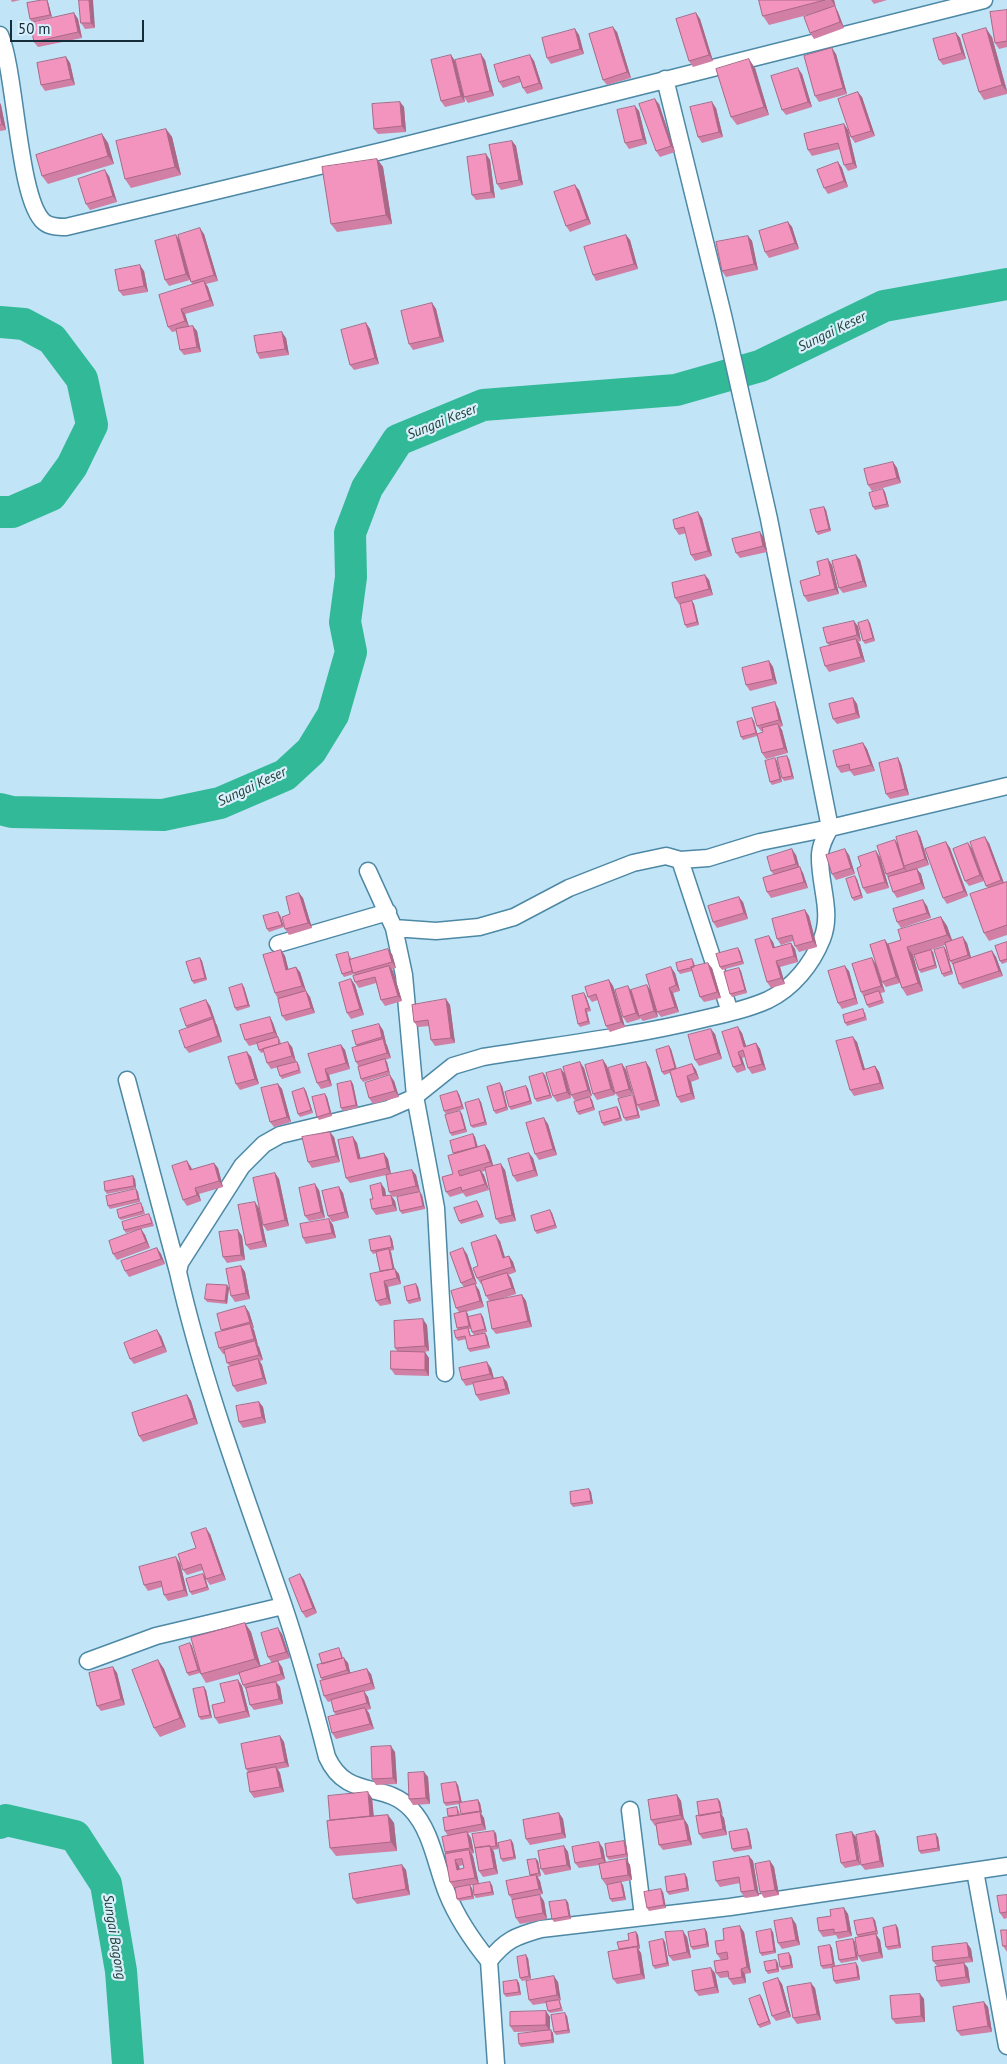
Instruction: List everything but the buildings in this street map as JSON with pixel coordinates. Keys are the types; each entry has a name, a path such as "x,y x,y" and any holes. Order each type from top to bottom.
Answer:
{"street":[{"path":"0,35 5,52 18,133 32,200 44,222 54,226 66,227 984,0"},
{"path":"178,1272 185,1254 242,1166 264,1144 280,1135 388,1109 415,1096 443,1072 463,1062 493,1055 653,1032 769,1000 792,984 810,962 823,937 826,909 820,856 823,841 830,828 771,529 723,315 665,79"},
{"path":"394,928 459,931 486,926 514,917 569,888 633,863 666,856 680,860 708,858 760,842 830,828 1007,786"},
{"path":"680,860 730,1012"},
{"path":"368,871 394,928 404,975 415,1096 436,1208 445,1373"},
{"path":"278,944 388,912"},
{"path":"127,1080 202,1362 239,1482 283,1606 327,1756 334,1770 352,1784 399,1798 414,1813 423,1827 457,1915 489,1962 496,2064"},
{"path":"88,1662 156,1636 283,1606"},
{"path":"630,1810 644,1916"},
{"path":"489,1962 508,1940 541,1929 730,1907 1007,1866"},
{"path":"975,1871 1007,2046"}],"waterway":[{"name":"Sungai Keser","path":"0,809 12,812 163,815 220,803 285,775 311,751 333,715 351,652 345,622 351,577 350,533 367,488 398,440 483,405 676,390 760,366 884,306 1007,284"},
{"path":"0,322 24,324 52,339 82,379 92,425 72,466 51,495 12,512 0,512"},
{"name":"Sungai Bagong","path":"0,1823 6,1820 75,1836 106,1884 121,1971 128,2064"}]}
